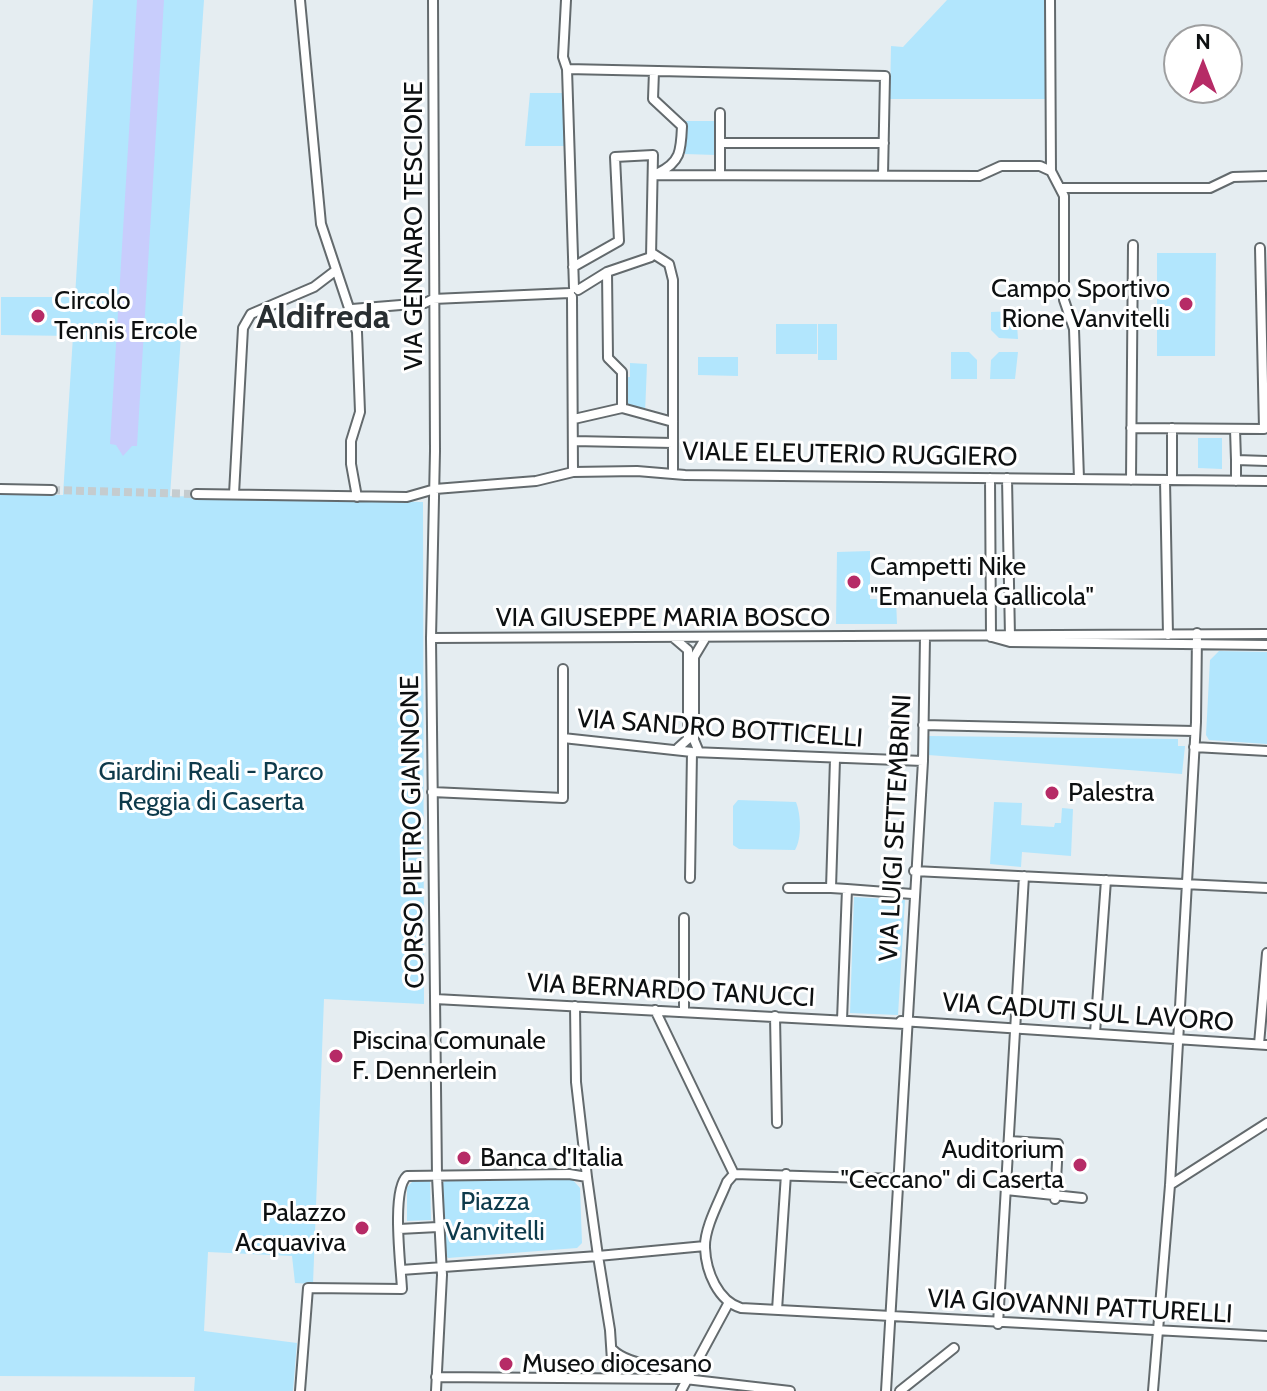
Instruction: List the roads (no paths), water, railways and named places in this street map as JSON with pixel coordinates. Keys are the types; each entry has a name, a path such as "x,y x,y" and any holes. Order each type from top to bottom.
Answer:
{"street":[{"path":"300,0 321,224 335,271 352,309 361,374 360,412 351,441 351,464 357,497"},
{"name":"VIA GENNARO TESCIONE","path":"433,0 435,489"},
{"path":"566,0 563,57 567,69 574,292 573,472"},
{"path":"1050,0 1051,171 1064,196 1065,311 1074,329 1079,479"},
{"path":"567,69 885,76 883,175"},
{"path":"653,175 672,166 681,154 682,126 653,99 654,71"},
{"path":"720,113 720,175"},
{"path":"720,143 884,143"},
{"path":"352,309 425,303 433,299 574,292 607,272 648,261 652,253 653,155 615,157 619,241 573,267"},
{"path":"653,175 979,176 1001,166 1040,166 1051,171"},
{"path":"1060,188 1210,188 1233,177 1267,176"},
{"path":"1131,480 1133,245"},
{"path":"1131,428 1264,429 1260,248"},
{"path":"652,253 669,264 673,280 673,472"},
{"path":"234,494 243,328 251,314 314,287 335,271"},
{"path":"607,272 608,358 622,372 622,408"},
{"path":"574,419 622,408 673,422"},
{"path":"1168,644 1172,428"},
{"path":"1235,429 1236,481"},
{"path":"573,441 673,443"},
{"path":"1236,460 1267,461"},
{"name":"VIALE ELEUTERIO RUGGIERO","path":"196,494 418,496 435,489 536,481 573,472 1267,481"},
{"path":"990,478 991,637"},
{"path":"1007,478 1010,637"},
{"path":"0,489 52,490"},
{"name":"CORSO PIETRO GIANNONE","path":"435,489 431,638 432,792 438,1227 443,1266 436,1391"},
{"path":"1153,1391 1170,1185 1194,747 1197,633"},
{"name":"VIA GIUSEPPE MARIA BOSCO","path":"431,638 1267,634"},
{"path":"673,637 688,650 688,739 684,746 673,750"},
{"path":"690,878 695,752 694,657 706,637"},
{"name":"VIA LUIGI SETTEMBRINI","path":"886,1391 900,1179 912,894 922,764 925,637"},
{"name":"VIA GIUSEPPE MARIA BOSCO","path":"1010,637 1267,645"},
{"path":"432,792 563,798 563,669"},
{"path":"923,725 1194,731"},
{"name":"VIA SANDRO BOTTICELLI","path":"563,738 695,752 922,764"},
{"path":"1194,747 1267,751"},
{"path":"831,888 835,761"},
{"path":"914,871 1267,888"},
{"path":"998,1324 1024,876"},
{"path":"1095,1033 1106,880"},
{"path":"788,888 912,894"},
{"path":"842,1019 847,889"},
{"path":"684,918 684,1012"},
{"path":"1263,1045 1267,953"},
{"name":"VIA BERNARDO TANUCCI","path":"435,999 905,1023"},
{"path":"575,1006 576,1082 613,1376"},
{"path":"655,1010 734,1174"},
{"path":"775,1016 777,1123"},
{"name":"VIA CADUTI SUL LAVORO","path":"905,1023 1263,1045"},
{"path":"1170,1185 1267,1123"},
{"path":"1055,1196 1058,1133"},
{"path":"1009,1141 1058,1144"},
{"path":"300,1391 308,1288 402,1289 399,1229 402,1181 407,1176 569,1174 587,1177"},
{"path":"681,1391 728,1304 720,1295 705,1246 727,1182 734,1174 900,1179"},
{"path":"777,1310 786,1174"},
{"path":"1006,1190 1082,1198"},
{"path":"399,1229 438,1227"},
{"path":"401,1270 705,1246"},
{"name":"VIA GIOVANNI PATTURELLI","path":"728,1304 998,1324 1267,1336"},
{"path":"900,1391 954,1348"},
{"path":"612,1352 622,1359 656,1365 685,1379"},
{"path":"436,1377 613,1376 685,1379 790,1391"}],"tunnel":[{"path":"52,490 196,494"}],"place":[{"name":"Campo Sportivo Rione Vanvitelli","path":"1186,304"},
{"name":"Circolo Tennis Ercole","path":"38,316"},
{"name":"Campetti Nike \"Emanuela Gallicola\"","path":"854,582"},
{"name":"Palestra","path":"1052,793"},
{"name":"Piscina Comunale F. Dennerlein","path":"336,1056"},
{"name":"Banca d'Italia","path":"464,1158"},
{"name":"Auditorium \"Ceccano\" di Caserta","path":"1080,1165"},
{"name":"Palazzo Acquaviva","path":"362,1228"},
{"name":"Museo diocesano","path":"506,1364"}],"district":[{"name":"Aldifreda","path":"323,318"}],"park label":[{"name":"Giardini Reali - Parco Reggia di Caserta","path":"211,787"},
{"name":"Piazza Vanvitelli","path":"495,1217"}]}
